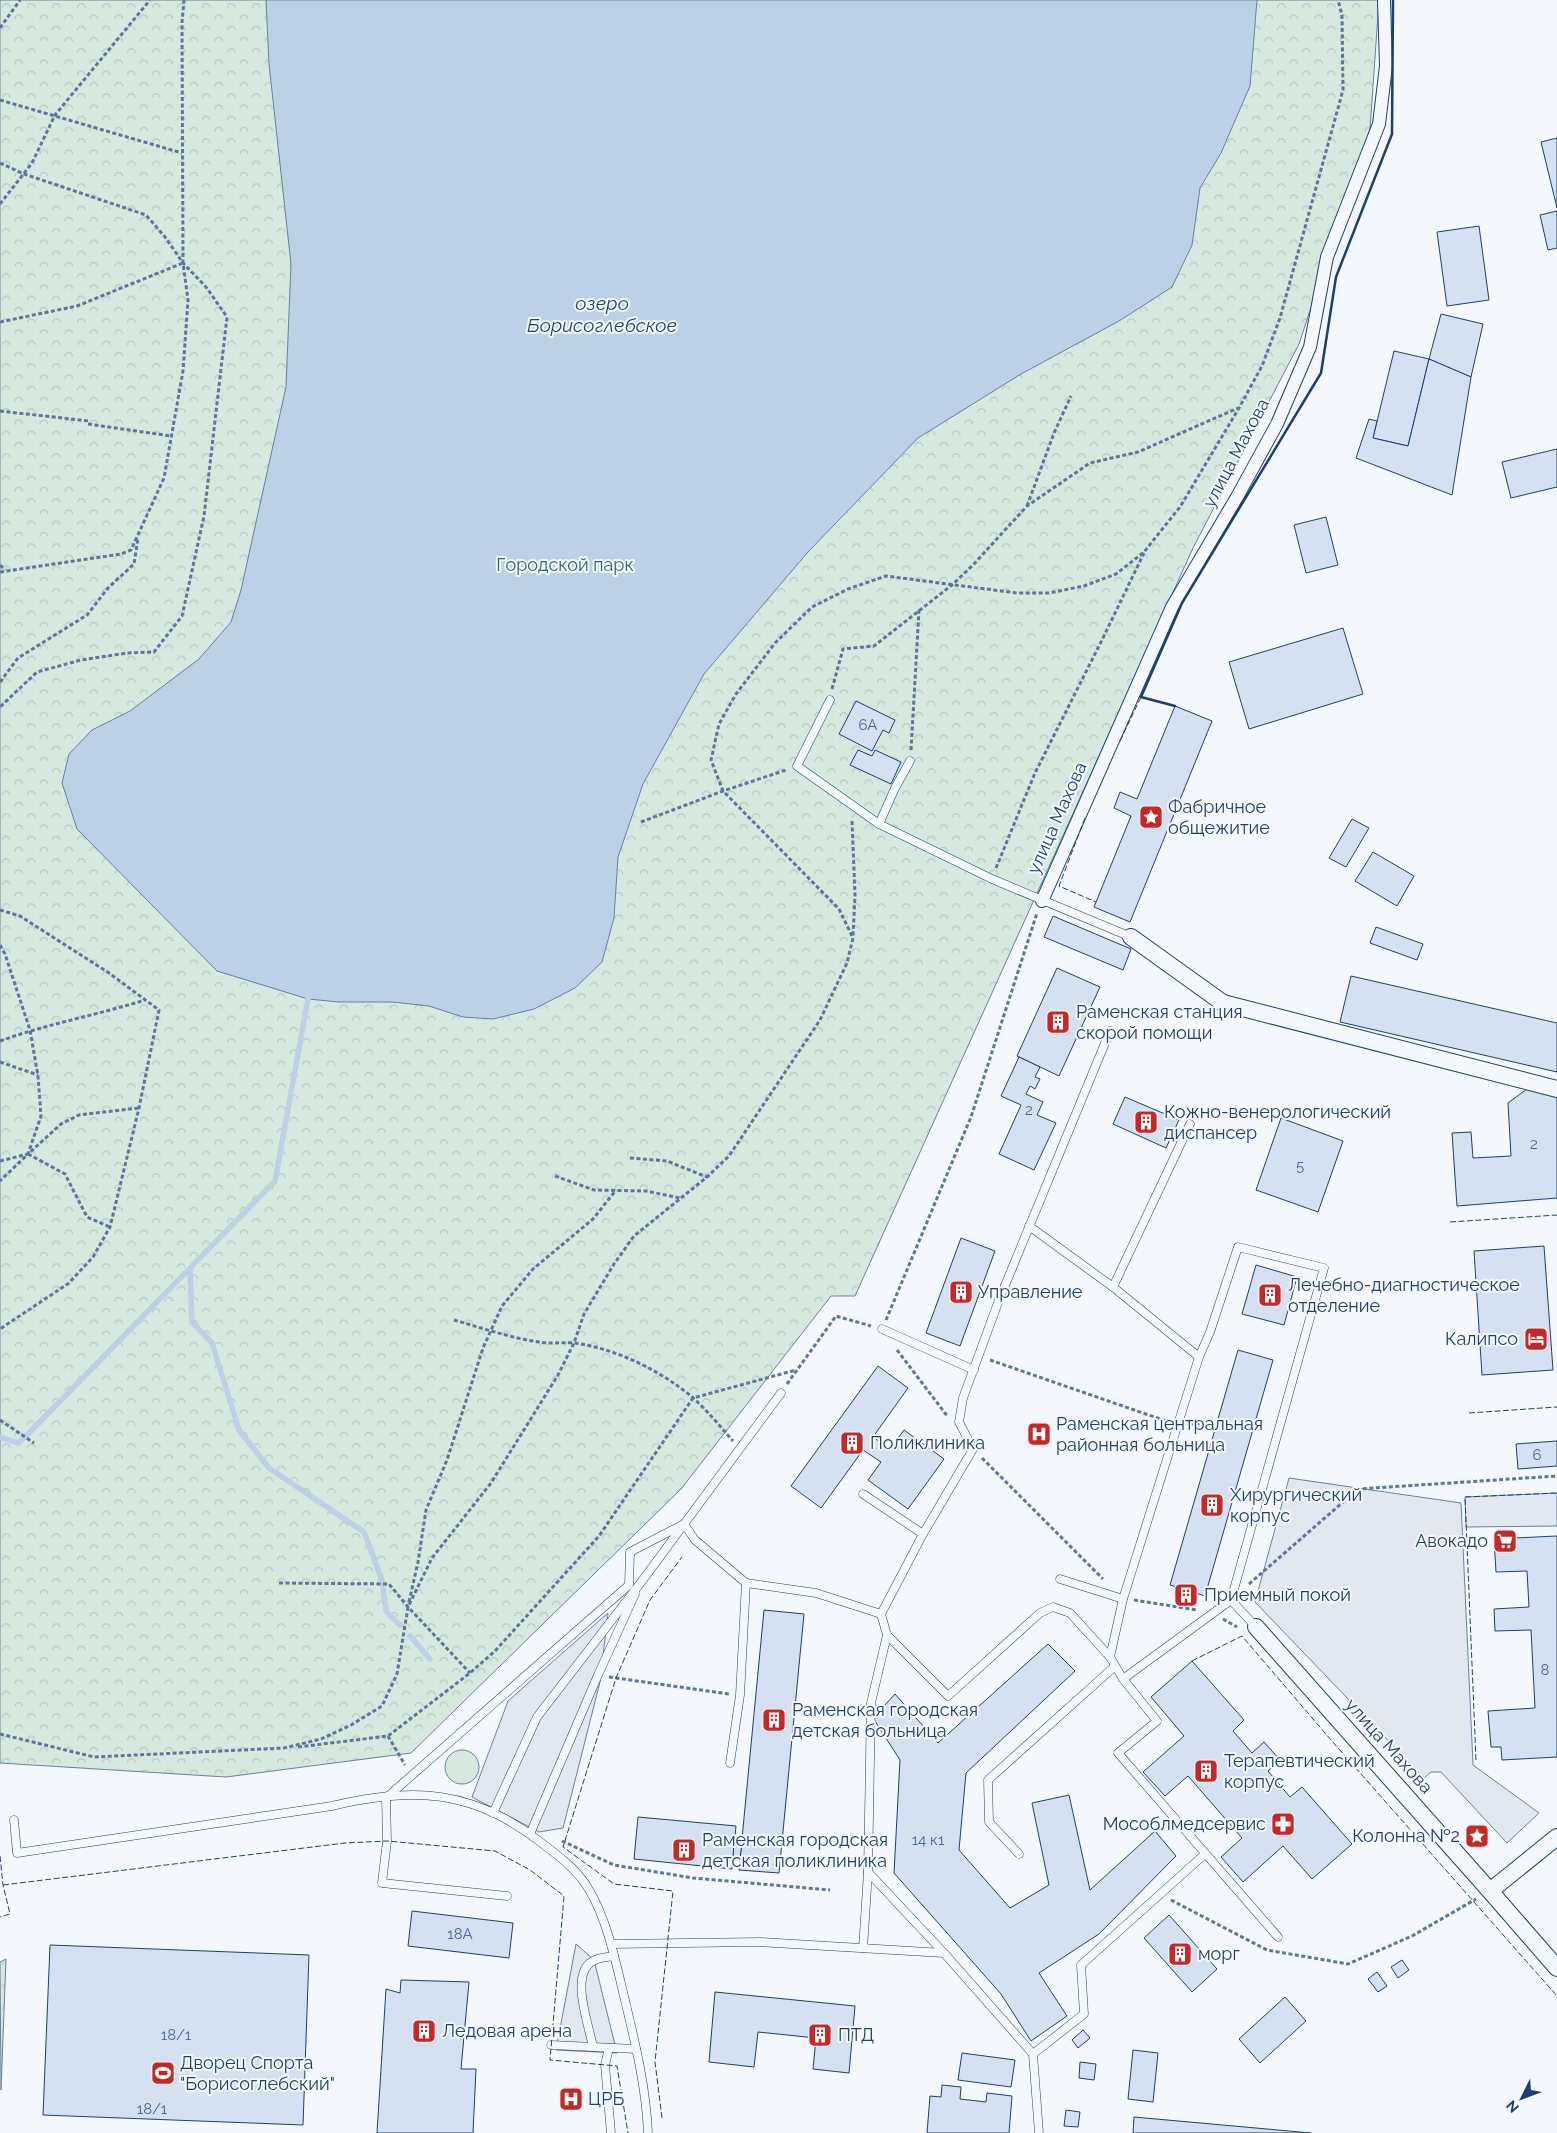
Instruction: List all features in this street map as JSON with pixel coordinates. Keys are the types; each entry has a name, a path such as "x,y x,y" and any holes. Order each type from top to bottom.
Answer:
{"street":[{"name":"улица Махова","path":"1042,901 1172,608 1273,432 1310,348 1327,257 1379,124 1386,66 1384,0"},
{"path":"1131,937 1223,1003 1557,1089"},
{"name":"улица Махова","path":"1249,1629 1484,1894 1557,1968"},
{"path":"1484,1894 1557,1837"}],"lane":[{"path":"830,700 797,766 880,824 992,879 1131,937"},
{"path":"880,824 895,788 910,761"},
{"path":"1110,1030 1029,1226 963,1398 959,1422 973,1449 923,1534 881,1614 887,1635 948,1696 1040,1613 1054,1607 1070,1613 1110,1657 1114,1667 1157,1721 1118,1753 1278,1937"},
{"path":"1113,1288 1190,1124"},
{"path":"1029,1226 1113,1288 1199,1357"},
{"path":"1110,1657 1123,1599 1177,1424 1238,1247 1324,1268 1231,1600 1123,1679"},
{"path":"882,1329 974,1370"},
{"path":"493,1812 537,1717 642,1581 781,1394"},
{"path":"863,1494 923,1534"},
{"path":"684,1524 695,1540 746,1582 816,1593 881,1614"},
{"path":"386,1798 628,1585 630,1552 684,1524"},
{"path":"1060,1579 1123,1599"},
{"path":"531,1833 598,1675 642,1581"},
{"path":"730,1763 740,1695 746,1582"},
{"path":"1231,1600 1249,1629"},
{"path":"863,1948 868,1872 871,1703 887,1635"},
{"path":"1019,1854 989,1822 988,1780 1114,1667"},
{"path":"14,1820 17,1853 414,1794 467,1802 493,1812 531,1833 554,1852 588,1887 614,1956 644,2086 648,2133"},
{"path":"386,1798 387,1840 382,1883 508,1896"},
{"path":"1032,2054 1084,2014 1081,1964 1205,1854"},
{"path":"868,1872 944,1953 1032,2054 1039,2133"},
{"path":"611,1944 760,1942 944,1953"},
{"path":"593,2047 580,1985 583,1971 594,1960 614,1956"},
{"path":"551,2045 636,2049"},
{"path":"609,2048 605,2065 611,2133"}],"path":[{"path":"0,28 20,0"},
{"path":"0,204 32,163 56,115 150,0"},
{"path":"0,571 121,554 131,550 164,478 183,371 188,300 183,263 182,22 184,0"},
{"path":"853,938 839,909 723,791 711,760 719,724 736,694 775,643 812,607 848,589 886,576 1016,593 1049,593 1084,586 1116,574 1144,552 1180,508 1239,408 1262,366 1280,318 1343,90 1342,15 1338,0"},
{"path":"0,100 182,153"},
{"path":"0,163 24,174 146,215 165,237 183,263 206,287 227,317 204,516 182,616 154,652 127,653 81,660 37,672 0,707"},
{"path":"0,322 77,306 183,263"},
{"path":"1026,506 1054,433 1071,396"},
{"path":"830,700 843,649 874,646 952,585 973,565 1026,506 1090,463 1138,452 1239,408"},
{"path":"0,412 171,436"},
{"path":"0,682 18,658 87,615 108,588 134,564 139,535"},
{"path":"992,879 1035,773 1144,552"},
{"path":"0,565 6,570"},
{"path":"910,761 919,610"},
{"path":"641,822 797,766"},
{"path":"408,1607 432,1558 491,1483 558,1375 574,1344 584,1314 624,1250 634,1236 708,1177 729,1156 820,1020 846,963 853,938 855,895 854,823 849,816"},
{"path":"882,1329 971,1117 1042,901"},
{"path":"0,910 20,916 109,973 159,1010 139,1108 110,1227 94,1257 69,1283 0,1329"},
{"path":"0,945 6,954 30,1030 38,1076 41,1116 28,1154"},
{"path":"0,1040 30,1030 105,1013 145,1000"},
{"path":"0,1062 38,1076"},
{"path":"0,1181 61,1124 79,1115 139,1108"},
{"path":"0,1161 28,1154 65,1174 87,1217 110,1227"},
{"path":"630,1158 667,1161 708,1177"},
{"path":"555,1176 594,1190 646,1191 681,1198"},
{"path":"284,1748 322,1739 352,1725 382,1706 397,1674 426,1510 447,1460 482,1348 502,1306 533,1269 593,1219 616,1190"},
{"path":"781,1394 796,1370 836,1316 882,1329 950,1419"},
{"path":"454,1320 490,1331 540,1342 574,1344 608,1351 631,1360 678,1386 693,1398 740,1449"},
{"path":"979,1356 1177,1424 1216,1424"},
{"path":"0,1734 94,1757 284,1748 388,1736 470,1673 495,1651 599,1536 693,1398 796,1370"},
{"path":"0,1420 34,1443"},
{"path":"973,1449 1123,1599 1214,1613 1249,1629"},
{"path":"1231,1600 1358,1488 1557,1476"},
{"path":"279,1583 389,1584 470,1673"},
{"path":"598,1675 740,1695"},
{"path":"531,1833 565,1842 614,1865 693,1878 830,1890"},
{"path":"1161,1894 1267,1950 1348,1964 1412,1936 1484,1894"}],"green space":[{"name":"Городской парк","path":"0,0 1379,0 1370,129 1299,344 1193,548 855,1296 831,1296 681,1489 411,1753 226,1777 0,1763"},
{"path":"462,1750 469,1751 474,1755 478,1760 478,1774 474,1779 469,1783 462,1784 455,1783 450,1779 446,1774 445,1767 446,1760 450,1755 455,1751"},
{"path":"6,1959 1,2090 0,1962"}],"shaded area":[{"path":"1289,1478 1461,1503 1473,1765 1539,1813 1507,1843 1441,1772 1431,1772 1424,1778 1255,1602"},
{"path":"1557,1493 1557,1526 1466,1527 1465,1497"},
{"path":"608,1613 600,1682 563,1828 539,1832 472,1797 508,1701"},
{"path":"576,1944 594,1960 617,2053 556,2050"}],"water":[{"name":"озеро Борисоглебское","path":"266,0 1257,0 1250,86 1221,153 1200,188 1192,245 1172,287 1119,321 1021,374 918,438 808,552 704,674 643,784 618,857 614,918 602,962 575,988 534,1009 493,1019 463,1017 429,1006 392,1002 339,1002 308,999 217,971 77,829 62,783 69,754 92,730 130,711 199,659 231,622 241,590 286,387 291,264 269,64"}],"building":[{"path":"1557,138 1557,208 1541,142"},
{"path":"1557,211 1557,248 1548,250 1540,215"},
{"path":"1479,226 1489,300 1447,306 1437,232"},
{"path":"1441,314 1483,324 1471,377 1429,359"},
{"path":"1394,351 1429,359 1408,446 1373,438"},
{"path":"1429,359 1471,377 1452,495 1356,458 1369,419 1377,421 1373,438 1408,446"},
{"path":"1557,449 1557,487 1511,498 1502,462"},
{"path":"1326,517 1338,565 1306,573 1294,525"},
{"path":"1343,628 1363,694 1249,729 1229,662"},
{"path":"856,701 895,720 889,733 883,730 872,751 839,734"},
{"path":"1175,706 1212,721 1130,922 1094,907 1131,816 1114,808 1120,792 1137,799"},
{"path":"858,750 872,756 875,750 901,762 891,784 850,765"},
{"path":"1352,819 1369,828 1346,867 1329,858"},
{"path":"1373,852 1414,876 1397,906 1355,881"},
{"path":"1053,916 1131,949 1123,970 1044,937"},
{"path":"1376,927 1423,944 1417,960 1370,943"},
{"name":"Раменская станция скорой помощи","path":"1057,968 1100,987 1059,1076 1017,1056"},
{"path":"1351,976 1557,1023 1557,1072 1340,1022"},
{"path":"1019,1057 1040,1067 1035,1077 1040,1079 1035,1089 1030,1086 1026,1094 1043,1102 1037,1115 1056,1123 1034,1170 999,1154 1021,1105 1001,1096"},
{"path":"1527,1089 1557,1095 1557,1198 1457,1206 1452,1133 1471,1132 1473,1158 1511,1156 1508,1103"},
{"name":"Кожно-венерологический диспансер","path":"1125,1097 1179,1120 1166,1148 1113,1124"},
{"path":"1281,1118 1343,1141 1318,1212 1256,1190"},
{"name":"Управление","path":"961,1238 995,1251 960,1346 926,1333"},
{"path":"1544,1246 1553,1370 1482,1375 1474,1251"},
{"name":"Лечебно-диагностическое отделение","path":"1256,1265 1297,1277 1284,1325 1242,1314"},
{"name":"Хирургический корпус","path":"1238,1350 1273,1360 1205,1596 1170,1585"},
{"name":"Поликлиника","path":"878,1366 908,1388 873,1437 890,1449 904,1430 944,1459 908,1509 868,1480 881,1462 863,1450 821,1508 791,1486"},
{"path":"1557,1441 1557,1466 1518,1469 1516,1444"},
{"path":"1557,1536 1557,1757 1502,1760 1501,1747 1491,1747 1488,1711 1535,1708 1531,1630 1495,1631 1494,1609 1529,1607 1527,1571 1496,1572 1494,1539"},
{"name":"Приемный покой","path":"1178,1588 1196,1593 1193,1603 1175,1598"},
{"name":"Раменская городская детская больница","path":"764,1610 804,1614 779,1873 739,1870"},
{"path":"1048,1644 1075,1671 966,1773 959,1850 1010,1908 1049,1885 1032,1803 1069,1795 1090,1890 1155,1831 1176,1856 1099,1934 1039,1973 1067,2016 1031,2041 1001,1994 894,1873 900,1760 873,1718 895,1694 938,1743"},
{"name":"Терапевтический корпус","path":"1192,1661 1244,1720 1233,1731 1252,1753 1264,1742 1280,1760 1268,1771 1290,1797 1302,1787 1352,1844 1312,1879 1283,1846 1243,1882 1221,1857 1242,1838 1188,1776 1165,1796 1143,1772 1184,1736 1151,1697"},
{"name":"Раменская городская детская поликлиника","path":"638,1817 736,1826 732,1869 634,1859"},
{"path":"734,1841 742,1842 740,1859 733,1858"},
{"path":"412,1911 513,1923 509,1958 408,1946"},
{"name":"морг","path":"1169,1915 1217,1969 1192,1992 1144,1938"},
{"path":"50,1945 309,1955 303,2125 43,2115"},
{"path":"1402,1960 1409,1970 1398,1978 1391,1967"},
{"path":"1377,1972 1387,1986 1378,1992 1368,1979"},
{"name":"Ледовая арена","path":"401,1980 469,1982 461,2069 476,2069 473,2133 377,2133 386,1989 400,1993"},
{"name":"ПТД","path":"715,1992 855,2006 849,2073 813,2069 816,2038 758,2032 754,2067 709,2062"},
{"path":"1285,1997 1306,2021 1260,2063 1239,2039"},
{"path":"1083,2030 1090,2038 1078,2048 1072,2040"},
{"path":"1133,2050 1158,2053 1153,2102 1128,2099"},
{"path":"962,2053 1015,2060 1011,2087 958,2080"},
{"path":"1080,2062 1096,2064 1094,2080 1079,2078"},
{"path":"942,2085 961,2087 960,2099 986,2102 987,2093 1012,2096 1009,2133 927,2133 930,2096 941,2097"},
{"path":"1066,2110 1080,2112 1078,2127 1064,2126"},
{"path":"1134,2117 1311,2133 1133,2133"}],"waterway":[{"path":"0,1437 18,1443 29,1433 275,1181 308,999"},
{"path":"190,1269 192,1322 212,1343 239,1430 269,1468 364,1532 382,1580 386,1611 400,1625"},
{"path":"410,1636 430,1659"}],"fence":[{"path":"1120,741 1141,697"},
{"path":"1085,818 1059,886 1096,902"},
{"path":"1450,1222 1557,1215"},
{"path":"1469,1413 1557,1407"},
{"path":"1476,1760 1465,1497 1557,1493"},
{"path":"662,2118 655,2062 673,1891 614,1884 563,1847 616,1678 650,1600 682,1557"},
{"path":"1192,1661 1242,1636 1331,1740 1557,1996"},
{"path":"3,1885 345,1843 387,1841 495,1851 530,1870 564,1896 550,2060 617,2066 628,2133"},
{"path":"0,1856 3,1885 10,1914 0,1917"}],"wall":[{"path":"1175,706 1141,697 1182,603 1321,373 1336,277 1392,134 1393,0"}],"place":[{"name":"Фабричное общежитие","path":"1151,817"},
{"name":"Раменская станция скорой помощи","path":"1058,1022"},
{"name":"Кожно-венерологический диспансер","path":"1146,1122"},
{"name":"Управление","path":"961,1292"},
{"name":"Лечебно-диагностическое отделение","path":"1270,1295"},
{"name":"Калипсо","path":"1536,1339"},
{"name":"Раменская центральная районная больница","path":"1039,1434"},
{"name":"Поликлиника","path":"852,1443"},
{"name":"Хирургический корпус","path":"1212,1505"},
{"name":"Авокадо","path":"1505,1541"},
{"name":"Приемный покой","path":"1186,1595"},
{"name":"Раменская городская детская больница","path":"774,1720"},
{"name":"Терапевтический корпус","path":"1206,1771"},
{"name":"Мособлмедсервис","path":"1283,1824"},
{"name":"Колонна №2","path":"1477,1836"},
{"name":"Раменская городская детская поликлиника","path":"684,1850"},
{"name":"морг","path":"1180,1954"},
{"name":"Ледовая арена","path":"424,2031"},
{"name":"ПТД","path":"820,2035"},
{"name":"Дворец Спорта \"Борисоглебский\"","path":"163,2073"},
{"name":"ЦРБ","path":"571,2099"}]}
